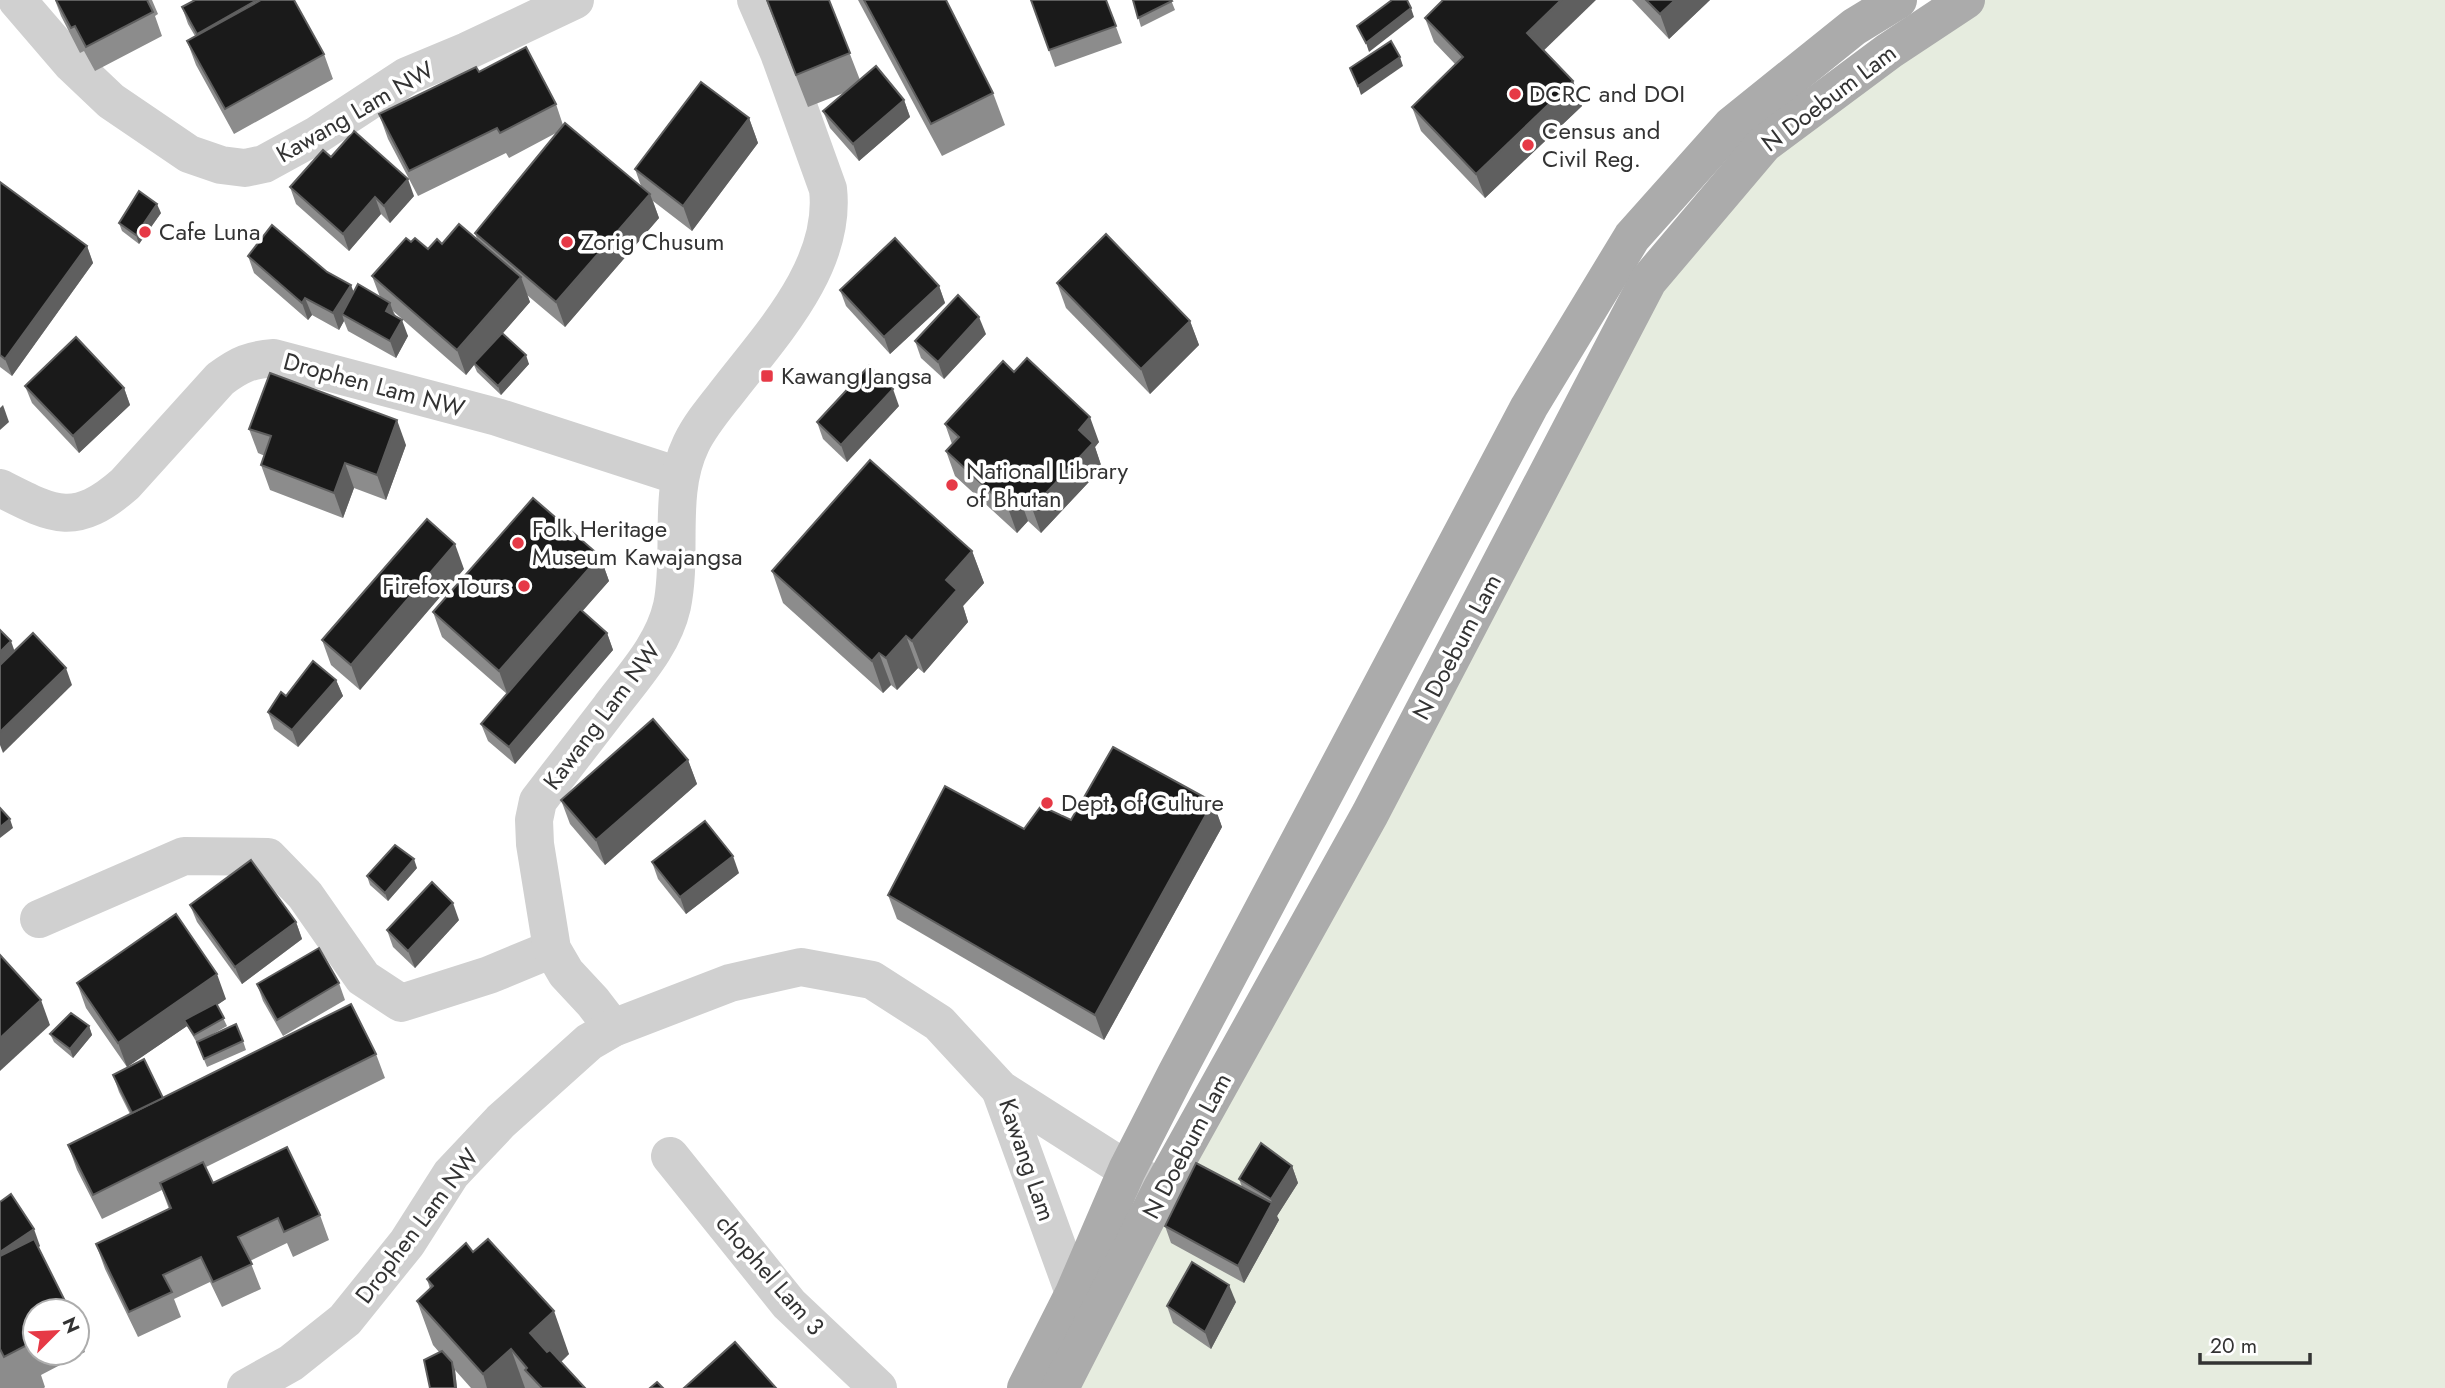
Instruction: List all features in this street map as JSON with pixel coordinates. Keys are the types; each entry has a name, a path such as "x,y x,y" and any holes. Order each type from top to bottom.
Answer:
{"main road":[{"name":"N Doebum Lam","path":"1060,1388 1127,1170 1529,407 1632,237 1731,125 1854,27 1898,0"},
{"name":"N Doebum Lam","path":"1026,1388 1087,1303 1162,1188 1370,814 1648,281 1764,144 1889,51 1966,0"}],"street":[{"name":"Kawang Lam NW","path":"17,0 72,64 111,101 189,154 221,165 245,168 264,164 317,135 407,76 575,0"},
{"name":"Kawang Lam NW","path":"613,1028 566,973 552,949 534,820 538,801 647,659 666,629 673,603 679,476 691,443 792,305 810,278 822,250 830,207 828,189 779,53 755,0"},
{"name":"Drophen Lam NW","path":"0,488 41,509 66,514 88,511 107,500 125,484 220,379 236,367 252,360 274,358 497,417 679,476"},
{"path":"39,919 184,856 268,856 305,895 363,978 401,1003 489,975 552,949"},
{"path":"613,1028 730,983 801,967 873,981 939,1023 1000,1090"},
{"name":"Drophen Lam NW","path":"246,1388 291,1363 345,1320 407,1243 451,1174 501,1121 589,1042 613,1028"},
{"name":"Kawang Lam","path":"1000,1090 1127,1170 1162,1188"},
{"name":"Kawang Lam","path":"1000,1090 1087,1303"},
{"name":"chophel Lam 3","path":"670,1156 789,1304 878,1388"}],"shaded area":[{"path":"1965,0 2445,0 2445,1388 1077,1388 1703,206"}],"building":[{"path":"56,0 147,0 153,12 86,47 75,26 71,28"},
{"path":"195,0 257,0 197,34 182,7"},
{"path":"261,0 294,0 324,54 225,109 187,41"},
{"path":"767,0 829,0 850,53 796,75"},
{"path":"864,0 946,0 993,93 931,124"},
{"path":"1031,0 1106,0 1116,26 1049,50"},
{"path":"1133,0 1171,0 1172,1 1138,18"},
{"path":"1392,0 1407,0 1411,8 1366,43 1357,26"},
{"name":"DCRC and DOI","path":"1443,0 1561,0 1527,33 1573,81 1476,174 1412,107 1463,57 1425,18"},
{"path":"1646,0 1675,0 1660,14"},
{"path":"1391,41 1400,57 1358,86 1350,68"},
{"path":"526,47 556,104 500,133 497,128 409,171 379,114 476,67 479,72"},
{"path":"876,66 904,100 853,144 823,111"},
{"path":"701,82 749,118 683,206 635,169"},
{"path":"565,123 650,194 556,302 475,233"},
{"path":"354,131 408,179 384,206 375,197 343,234 290,187 323,150 331,157"},
{"path":"0,182 87,246 5,359 0,355"},
{"path":"139,191 157,204 136,235 119,223"},
{"path":"459,224 521,277 457,350 372,276 406,238 411,242 415,238 428,249 437,239 442,244"},
{"path":"272,225 327,272 351,285 333,313 305,298 302,303 248,256"},
{"path":"1106,234 1190,321 1141,369 1057,283"},
{"path":"895,238 939,286 884,337 840,290"},
{"path":"358,284 390,303 386,311 402,320 390,341 342,314"},
{"path":"958,295 979,317 938,362 915,341"},
{"path":"502,333 526,355 498,386 474,363"},
{"path":"76,337 124,388 73,436 25,386"},
{"path":"1027,358 1090,417 1079,430 1093,443 1032,508 1019,496 1008,508 946,451 959,437 945,424 1003,361 1014,372"},
{"path":"869,366 893,389 841,445 817,422"},
{"path":"270,373 397,420 377,475 345,463 334,493 261,465 271,436 249,429"},
{"path":"870,460 972,551 946,580 957,590 912,641 906,636 886,658 879,653 872,661 772,571"},
{"path":"533,498 600,556 499,671 433,612"},
{"path":"427,519 455,544 351,665 322,640"},
{"path":"580,609 607,633 509,747 481,724"},
{"path":"0,630 11,641 0,652"},
{"path":"33,633 66,668 0,732 0,665"},
{"path":"313,661 336,680 292,730 268,712 281,692 286,696"},
{"path":"653,719 688,760 596,840 561,800"},
{"path":"1113,747 1213,802 1095,1015 888,895 945,786 1024,829 1041,806 1071,820"},
{"path":"0,808 10,819 0,827"},
{"path":"705,821 733,856 680,897 652,862"},
{"path":"395,845 414,859 385,893 367,876"},
{"path":"251,860 296,922 235,967 190,905"},
{"path":"432,882 453,903 408,951 387,930"},
{"path":"176,914 217,974 118,1043 77,983"},
{"path":"319,948 339,983 277,1020 257,984"},
{"path":"0,955 41,1000 0,1038"},
{"path":"216,1003 224,1018 194,1035 184,1020"},
{"path":"351,1004 376,1054 93,1195 68,1145"},
{"path":"71,1013 89,1026 70,1049 50,1034"},
{"path":"236,1024 243,1041 204,1059 197,1042"},
{"path":"144,1059 163,1098 132,1113 113,1075"},
{"path":"1261,1143 1292,1166 1271,1199 1239,1179"},
{"path":"287,1147 320,1215 284,1232 278,1218 238,1237 252,1264 213,1282 201,1257 163,1275 172,1292 129,1312 96,1244 171,1208 160,1183 203,1162 213,1183"},
{"path":"1196,1163 1272,1203 1238,1266 1165,1226"},
{"path":"11,1194 34,1229 0,1252 0,1202"},
{"path":"34,1239 63,1297 21,1297 21,1348 4,1357 0,1349 0,1256"},
{"path":"488,1239 554,1311 530,1333 547,1352 550,1350 585,1388 542,1388 525,1370 527,1368 511,1349 483,1374 417,1301 433,1286 427,1279 466,1243 473,1252"},
{"path":"1192,1262 1229,1285 1205,1332 1167,1306"},
{"path":"735,1342 776,1388 684,1388"},
{"path":"442,1351 452,1362 455,1388 430,1388 424,1360"},
{"path":"657,1382 663,1388 650,1388"}],"place":[{"name":"DCRC and DOI","path":"1515,94"},
{"name":"Census and Civil Reg.","path":"1528,145"},
{"name":"Cafe Luna","path":"145,232"},
{"name":"Zorig Chusum","path":"567,242"},
{"name":"Kawang Jangsa","path":"767,376"},
{"name":"National Library of Bhutan","path":"952,485"},
{"name":"Folk Heritage Museum Kawajangsa","path":"518,543"},
{"name":"Firefox Tours","path":"524,586"},
{"name":"Dept. of Culture","path":"1047,803"}]}
